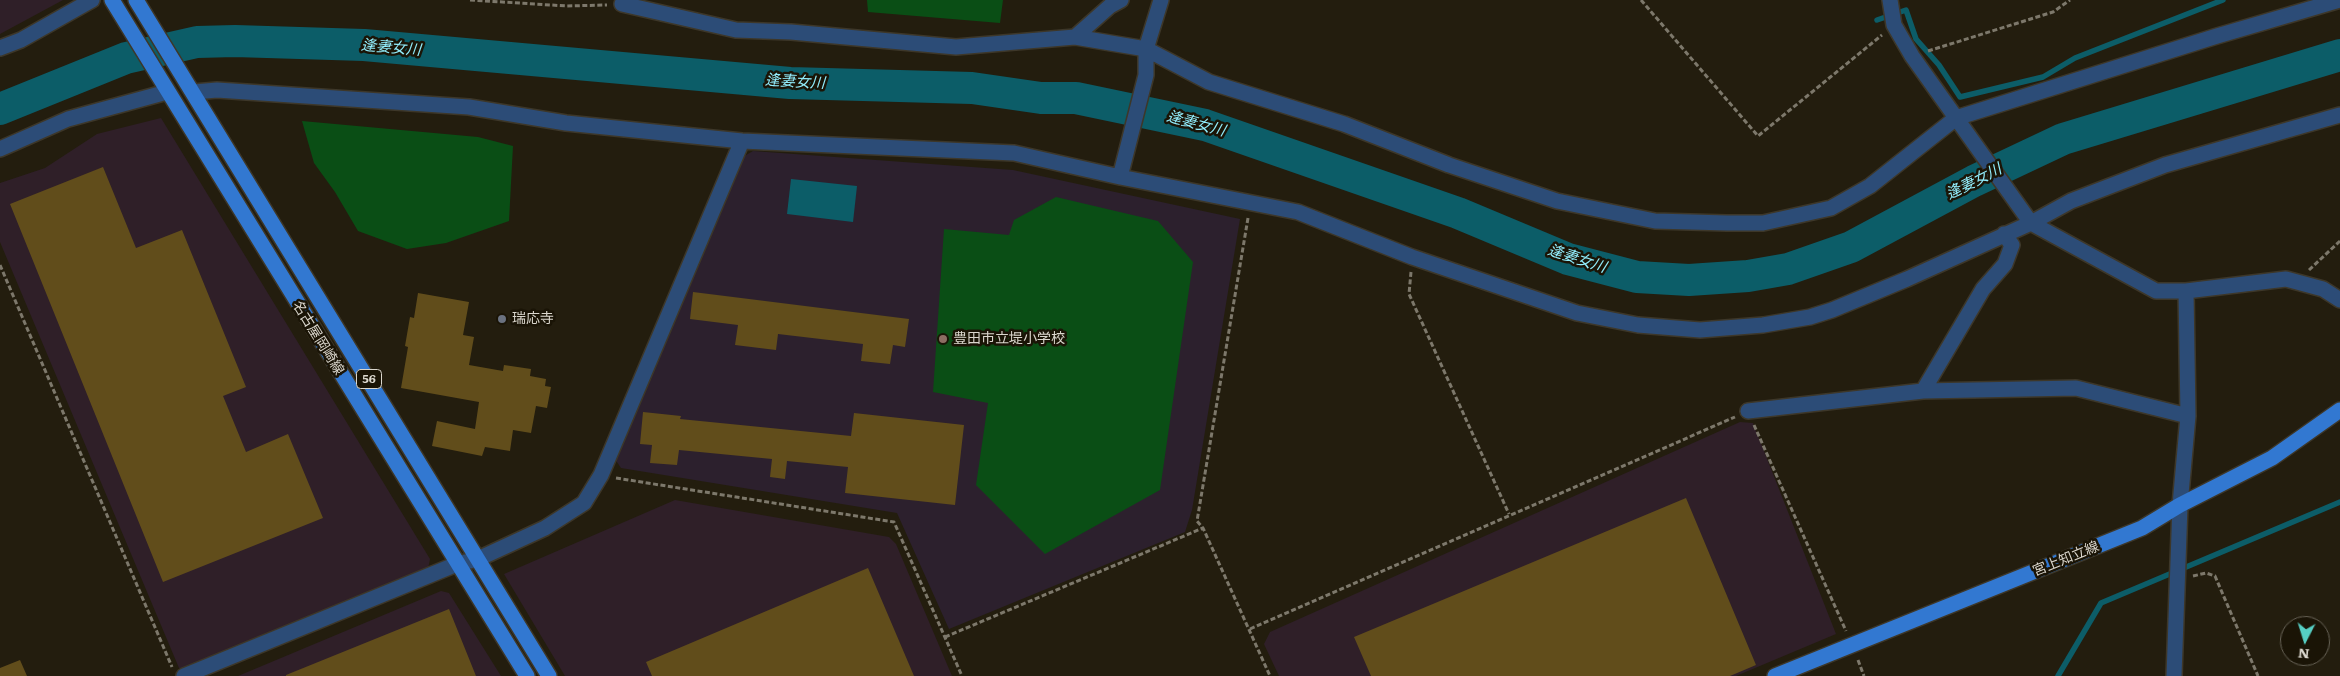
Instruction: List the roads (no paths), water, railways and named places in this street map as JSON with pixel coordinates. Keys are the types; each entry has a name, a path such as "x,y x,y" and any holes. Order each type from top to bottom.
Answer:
{"main road":[{"name":"名古屋岡崎線","path":"112,0 527,676"},
{"name":"名古屋岡崎線","path":"138,4 191,87 549,676"},
{"name":"宮上知立線","path":"1776,676 2142,528 2180,505 2272,458 2340,410"}],"street":[{"path":"0,48 20,40 92,0"},
{"path":"1075,37 1110,6 1121,0"},
{"path":"1120,176 1146,75 1146,50 1162,0"},
{"path":"1890,0 1894,25 1912,56 2027,217 2145,286 2165,292 2286,279 2304,282 2323,289 2340,300"},
{"path":"622,4 736,30 791,32 956,47 1075,37 1146,50 1209,82 1344,124 1449,165 1557,202 1655,221 1763,223 1831,208 1870,186 1959,123 2217,36 2340,0"},
{"path":"191,87 469,108 566,123 742,141 1014,153 1298,212 1412,257 1577,313 1638,325 1700,330 1763,325 1817,314 1907,279 2004,234 2027,217 2165,165 2340,115"},
{"path":"0,149 68,118 165,89"},
{"path":"184,676 457,564 478,558 545,528 584,503 601,475 742,141"},
{"path":"1923,391 1983,289 2005,264 2012,245 2004,234"},
{"path":"2174,676 2180,505 2188,416 2186,291"},
{"path":"1748,411 1923,391 2076,388 2188,416"}],"water":[{"path":"791,179 857,186 853,222 787,214"}],"waterway":[{"path":"1877,20 1906,10 1916,39 1939,65 1960,97 2043,77 2075,58 2223,0"},
{"name":"逢妻女川","path":"0,109 126,58 197,42 235,41 364,45 790,83 972,88 1041,98 1076,98 1205,125 1458,213 1568,259 1637,277 1689,280 1748,276 1788,269 1851,247 1974,181 2063,139 2340,55"},
{"path":"2058,676 2101,603 2340,502"}],"place":[{"name":"瑞応寺","path":"502,319"},
{"name":"豊田市立堤小学校","path":"943,339"}]}
